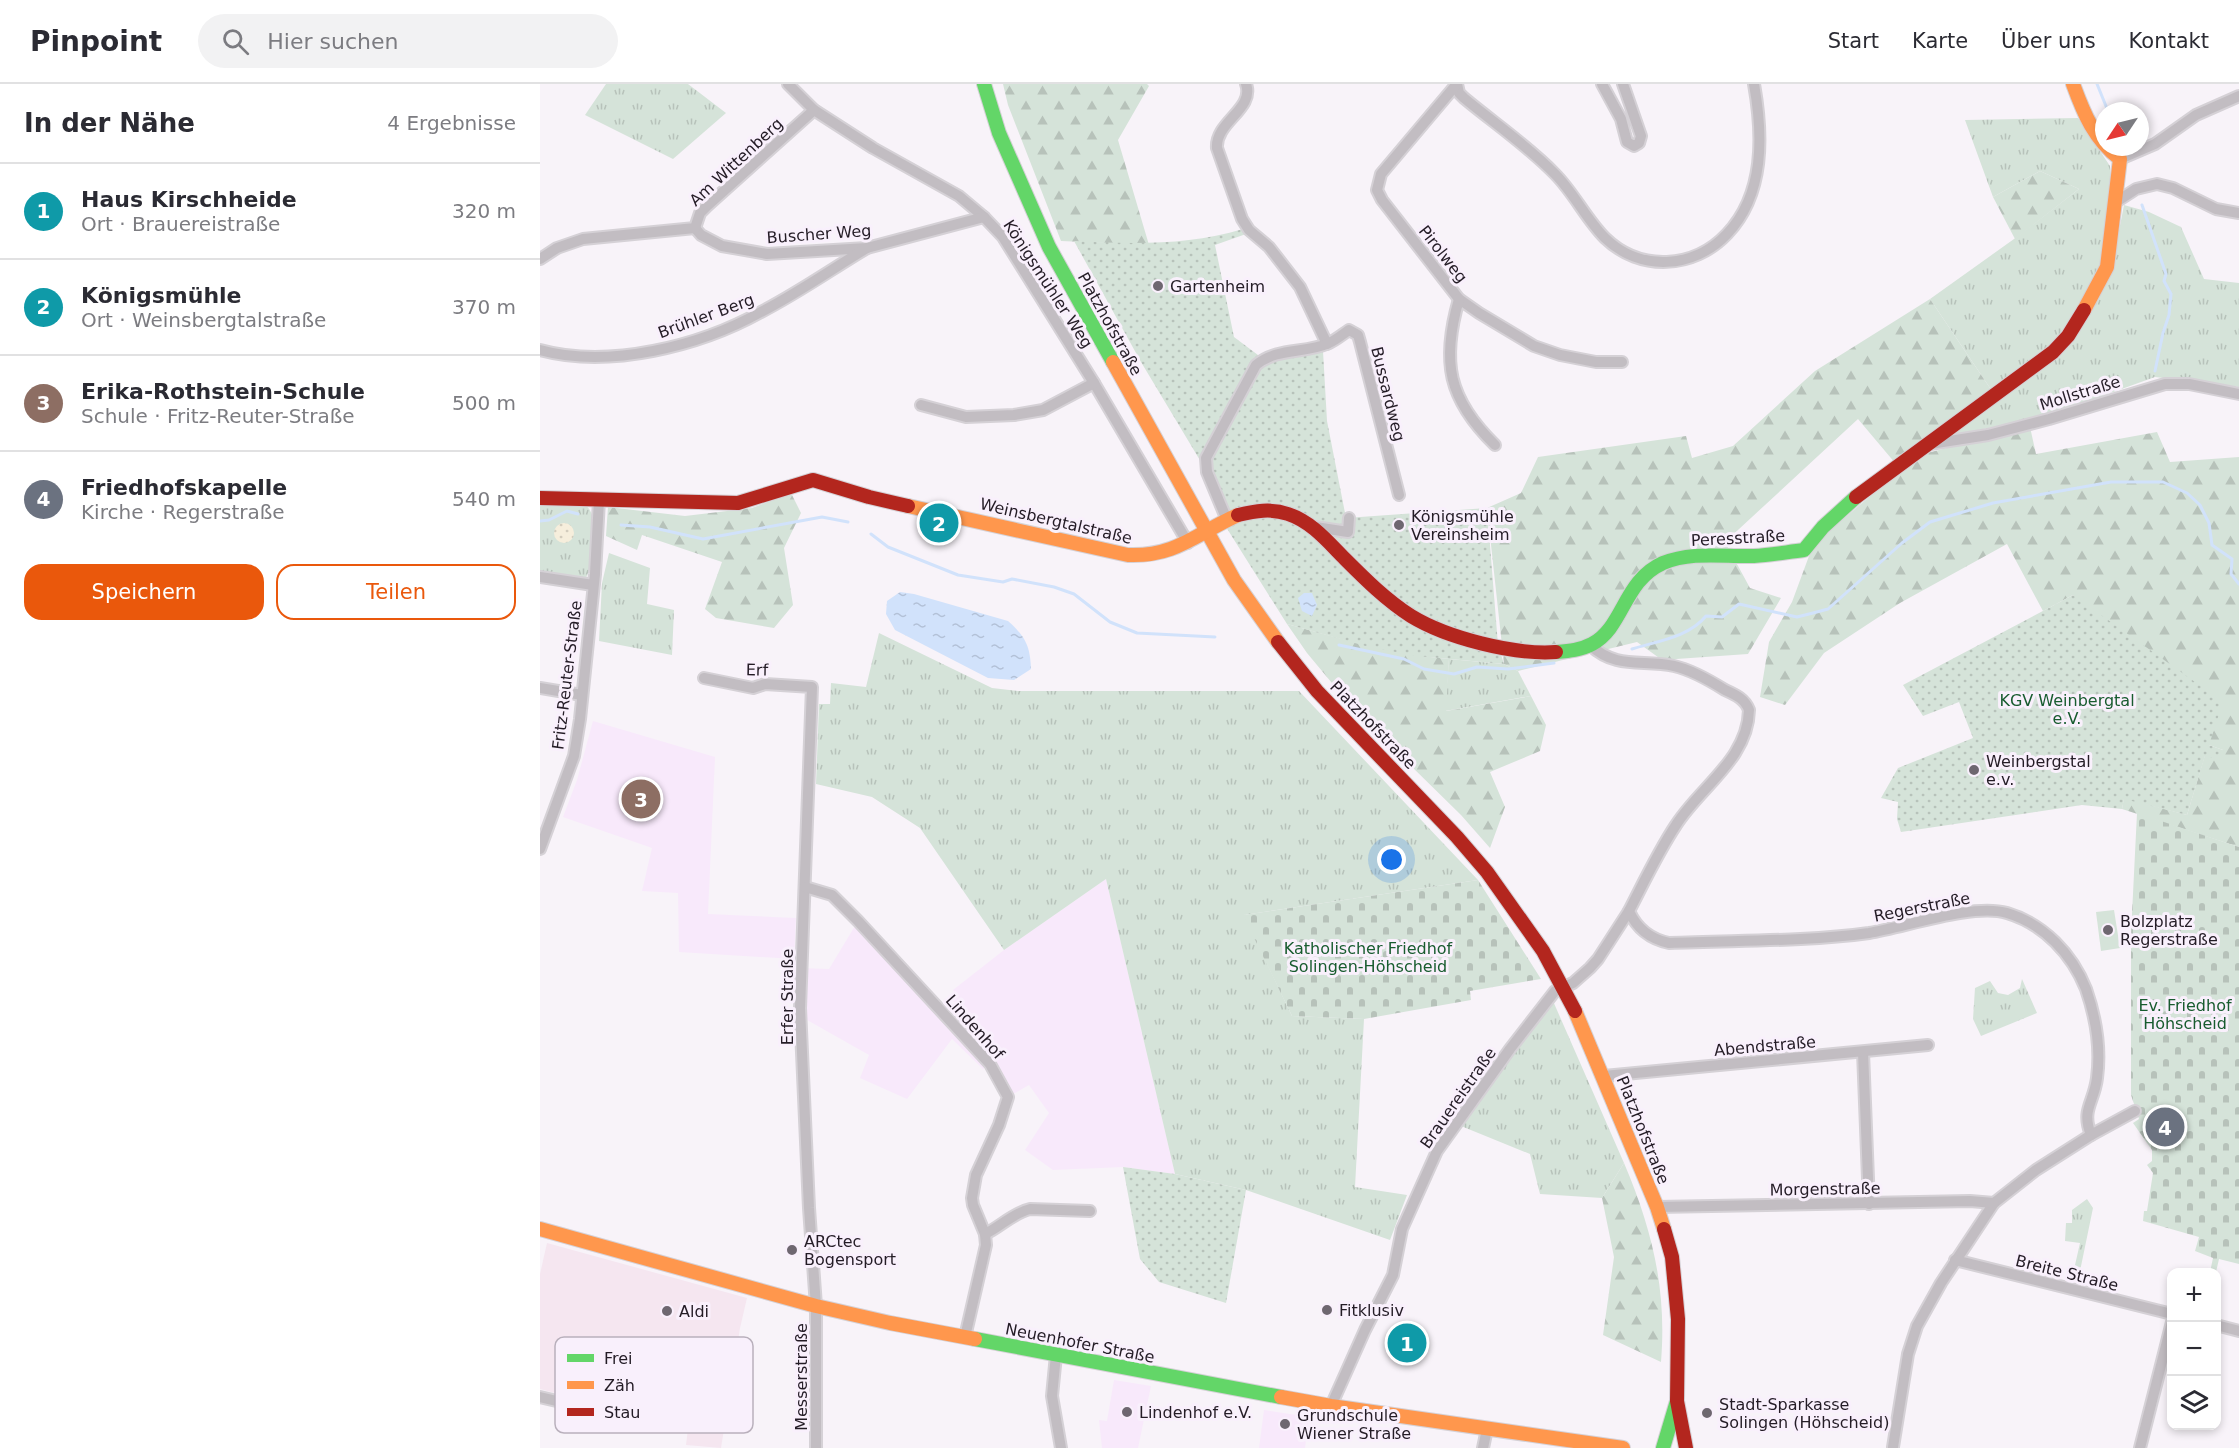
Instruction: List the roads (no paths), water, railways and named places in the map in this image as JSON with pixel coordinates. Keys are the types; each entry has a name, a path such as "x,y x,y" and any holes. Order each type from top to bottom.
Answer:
{"main road":[{"name":"Platzhofstraße","path":"984,84 999,133 1021,188 1049,247 1234,580 1283,649 1317,691 1457,837 1487,872 1520,916 1579,1018 1657,1207 1672,1257 1678,1319 1677,1401 1686,1448"},
{"path":"2073,84 2093,134 2106,150 2120,159"},
{"name":"Peresstraße","path":"1590,645 1606,633 1624,599 1636,584 1664,563 1702,555 1751,556 1804,550 1823,527 1849,502 2053,352 2068,336 2107,267 2120,159"},
{"name":"Weinsbergtalstraße","path":"540,498 738,503 762,499 813,480 868,497 1137,557 1156,556 1183,546 1206,531"},
{"path":"1206,531 1246,512 1274,510 1315,527 1370,583 1430,626 1465,638 1519,649 1573,651 1590,645"},
{"name":"Neuenhofer Straße","path":"540,1229 609,1246 816,1306 965,1337 1331,1406 1623,1448"},
{"name":"Platzhofstraße","path":"1663,1448 1677,1401"}],"street":[{"name":"Königsmühler Weg","path":"788,84 814,110 873,148 959,196 1003,237 1094,383 1183,546"},
{"path":"1227,520 1207,472 1206,458 1256,364 1279,352 1327,344 1300,287 1269,247 1249,230 1242,219 1217,148 1222,130 1243,106 1248,93 1246,84"},
{"path":"1456,84 1464,98 1555,174 1605,238 1640,260 1666,263 1687,260 1699,255 1722,239 1739,220 1754,185 1759,156 1759,114 1754,84"},
{"name":"Pirolweg","path":"1456,84 1381,174 1377,190 1400,224 1459,299 1534,346 1588,361 1622,362"},
{"path":"1602,84 1622,119 1627,142 1634,146 1641,138 1623,84"},
{"path":"2120,159 2156,144 2196,115 2239,96"},
{"name":"Am Wittenberg","path":"540,259 557,248 583,239 695,228 700,213 707,206 814,110"},
{"path":"2116,202 2136,189 2157,184 2173,188 2216,209 2239,213"},
{"name":"Buscher Weg","path":"695,228 701,235 722,246 767,254 867,248 984,217"},
{"name":"Brühler Berg","path":"540,350 554,354 606,358 653,351 687,342 761,313 867,248"},
{"path":"1459,299 1451,326 1450,345 1450,362 1455,391 1470,417 1495,445"},
{"name":"Bussardweg","path":"1327,344 1349,330 1358,335 1399,495"},
{"path":"921,405 966,417 1014,415 1043,410 1094,383"},
{"name":"Mollstraße","path":"1930,444 1988,435 2165,384 2189,384 2239,394"},
{"name":"Fritz-Reuter-Straße","path":"540,849 574,756 593,585 598,500"},
{"path":"1315,527 1348,532 1349,518"},
{"path":"540,577 593,585"},
{"path":"1563,987 1573,983 1598,959 1629,911 1676,825 1706,787 1732,760 1746,734 1749,710 1742,699 1691,672 1670,666 1615,661 1590,645"},
{"name":"Erf","path":"704,678 753,688 765,684 812,687"},
{"name":"Erfer Straße","path":"812,687 800,1016 816,1306"},
{"path":"540,688 582,694"},
{"name":"Lindenhof","path":"805,887 832,896 858,921 990,1064 1008,1097 999,1125 976,1175 972,1198 972,1205 985,1234"},
{"name":"Regerstraße","path":"1629,911 1645,934 1656,941 1669,943 1869,933 1990,910 2007,913 2026,921 2046,934 2072,960 2085,988 2096,1021 2097,1079 2085,1120 2091,1135"},
{"name":"Brauereistraße","path":"1331,1406 1365,1329 1393,1275 1402,1229 1437,1151 1555,991 1563,987"},
{"name":"Abendstraße","path":"1604,1076 1928,1044"},
{"path":"1863,1052 1869,1204"},
{"path":"1893,1447 1908,1354 1917,1326 1955,1260 1994,1203 2036,1170 2091,1135 2135,1111"},
{"name":"Morgenstraße","path":"1657,1207 1970,1201 1994,1203"},
{"path":"965,1337 986,1245 985,1234 1021,1211 1030,1209 1090,1211"},
{"name":"Breite Straße","path":"1955,1260 2167,1313"},
{"name":"Messerstraße","path":"816,1306 816,1448"},
{"path":"2221,1326 2239,1331"},
{"path":"2140,1448 2167,1342"},
{"path":"1056,1355 1052,1396 1061,1448"},
{"path":"540,1397 555,1401"},
{"path":"1484,1448 1487,1428"}],"water":[{"path":"900,592 1008,621 1026,642 1031,669 1014,680 988,678 895,630 886,614 887,601"},
{"path":"1304,593 1312,593 1317,605 1312,616 1302,611 1298,598"}],"waterway":[{"path":"2097,84 2104,102"},
{"path":"2142,205 2166,274 2164,281 2171,294 2169,315 2155,371"},
{"path":"1632,649 1682,634 1706,616 1722,617 1739,604 1797,617 1828,609 1902,543 1930,522 1993,503 2111,482 2163,482 2187,493 2200,505 2209,523 2212,545 2232,559 2231,574 2239,584"},
{"path":"540,521 549,520 567,511 578,514"},
{"path":"621,525 650,527 703,539 822,517 848,522"},
{"path":"871,534 888,547 958,575 1003,582 1012,579 1054,587 1074,594 1110,622 1137,633 1215,637"},
{"path":"1339,645 1404,659 1424,669 1454,674 1477,667 1508,669 1554,663"}],"place":[{"name":"Gartenheim","path":"1158,286"},
{"name":"Königsmühle","path":"939,523"},
{"name":"Königsmühle Vereinsheim","path":"1399,525"},
{"name":"Weinbergstal e.v.","path":"1974,770"},
{"name":"Erika-Rothstein-Schule","path":"641,799"},
{"name":"Bolzplatz Regerstraße","path":"2108,930"},
{"name":"Friedhofskapelle","path":"2165,1127"},
{"name":"ARCtec Bogensport","path":"792,1250"},
{"name":"Fitklusiv","path":"1327,1310"},
{"name":"Aldi","path":"667,1311"},
{"name":"Haus Kirschheide","path":"1407,1343"},
{"name":"Lindenhof e.V.","path":"1127,1412"},
{"name":"Stadt-Sparkasse Solingen (Höhscheid)","path":"1707,1413"},
{"name":"Grundschule Wiener Straße","path":"1285,1424"}],"park label":[{"name":"KGV Weinbergtal e.V.","path":"2067,709"},
{"name":"Katholischer Friedhof Solingen-Höhscheid","path":"1368,957"},
{"name":"Ev. Friedhof Höhscheid","path":"2185,1014"}]}
